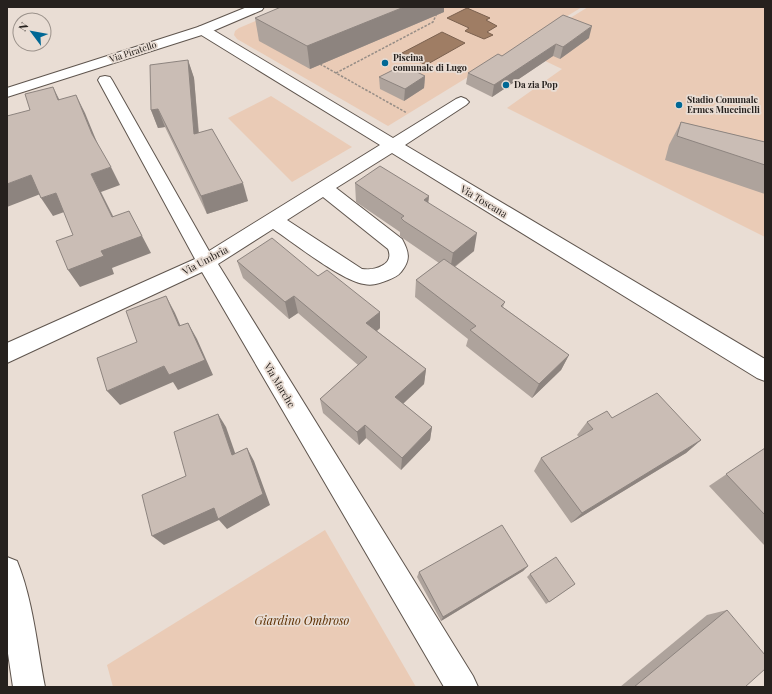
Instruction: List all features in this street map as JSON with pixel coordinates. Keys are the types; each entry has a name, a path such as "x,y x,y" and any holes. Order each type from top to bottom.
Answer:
{"street":[{"name":"Via Piratello","path":"7,93 203,30 258,7"},
{"name":"Via Toscana","path":"203,30 765,371"},
{"name":"Via Marche","path":"105,80 206,262 462,687"},
{"name":"Via Umbria","path":"7,354 25,344 206,262 461,102"},
{"path":"273,220 356,275 375,277 392,270 397,264 399,258 399,251 395,244 324,188"},
{"path":"7,571 11,612 29,687"}],"path":[{"path":"336,73 433,22 439,10"},
{"path":"320,64 427,124"}],"green space":[{"name":"Piscina comunale di Lugo","path":"288,7 582,7 388,126 237,39 234,35 235,31 239,28"},
{"name":"Stadio Comunale Ermes Muccinelli","path":"588,7 765,7 765,237 507,108 562,69 520,49"},
{"path":"271,96 352,147 292,182 228,118"},
{"name":"Giardino Ombroso","path":"325,530 416,687 113,687 107,665"}],"shaded area":[{"path":"467,8 490,18 486,20 497,26 487,32 493,35 484,39 465,31 469,28 447,18"},
{"path":"442,32 465,43 426,65 402,53"}],"building":[{"path":"281,7 404,7 307,46 255,18"},
{"path":"563,15 592,26 563,47 556,44 494,85 468,73 498,54 502,56"},
{"path":"188,60 194,134 212,129 243,183 201,196 158,109 151,110 150,65"},
{"path":"403,65 425,76 405,89 379,77"},
{"path":"53,87 58,100 76,95 92,134 111,167 91,174 112,217 129,211 142,236 101,251 104,256 68,270 56,241 73,235 56,193 41,198 31,175 7,184 7,116 30,110 25,94"},
{"path":"681,122 765,142 765,165 677,136"},
{"path":"380,166 429,196 424,200 477,233 453,253 404,221 401,218 404,216 355,183"},
{"path":"272,238 318,276 327,270 380,312 366,323 426,369 395,397 432,427 402,458 365,425 357,432 320,399 367,357 294,296 285,302 237,261"},
{"path":"444,259 505,302 501,306 569,355 539,384 470,330 476,326 416,280"},
{"path":"166,296 179,326 188,323 205,360 169,375 164,366 107,391 97,358 137,342 126,311"},
{"path":"657,393 701,440 582,513 541,458 593,429 587,422 607,411 612,418"},
{"path":"218,414 232,455 247,448 263,494 218,519 214,508 152,536 142,495 186,476 174,432"},
{"path":"765,448 765,515 726,474"},
{"path":"502,525 528,566 443,617 419,572"},
{"path":"556,557 575,584 549,602 530,574"},
{"path":"727,610 765,655 765,669 745,687 634,687"}],"place":[{"name":"Piscina comunale di Lugo","path":"385,63"},
{"name":"Da zia Pop","path":"506,85"},
{"name":"Stadio Comunale Ermes Muccinelli","path":"679,105"}]}
